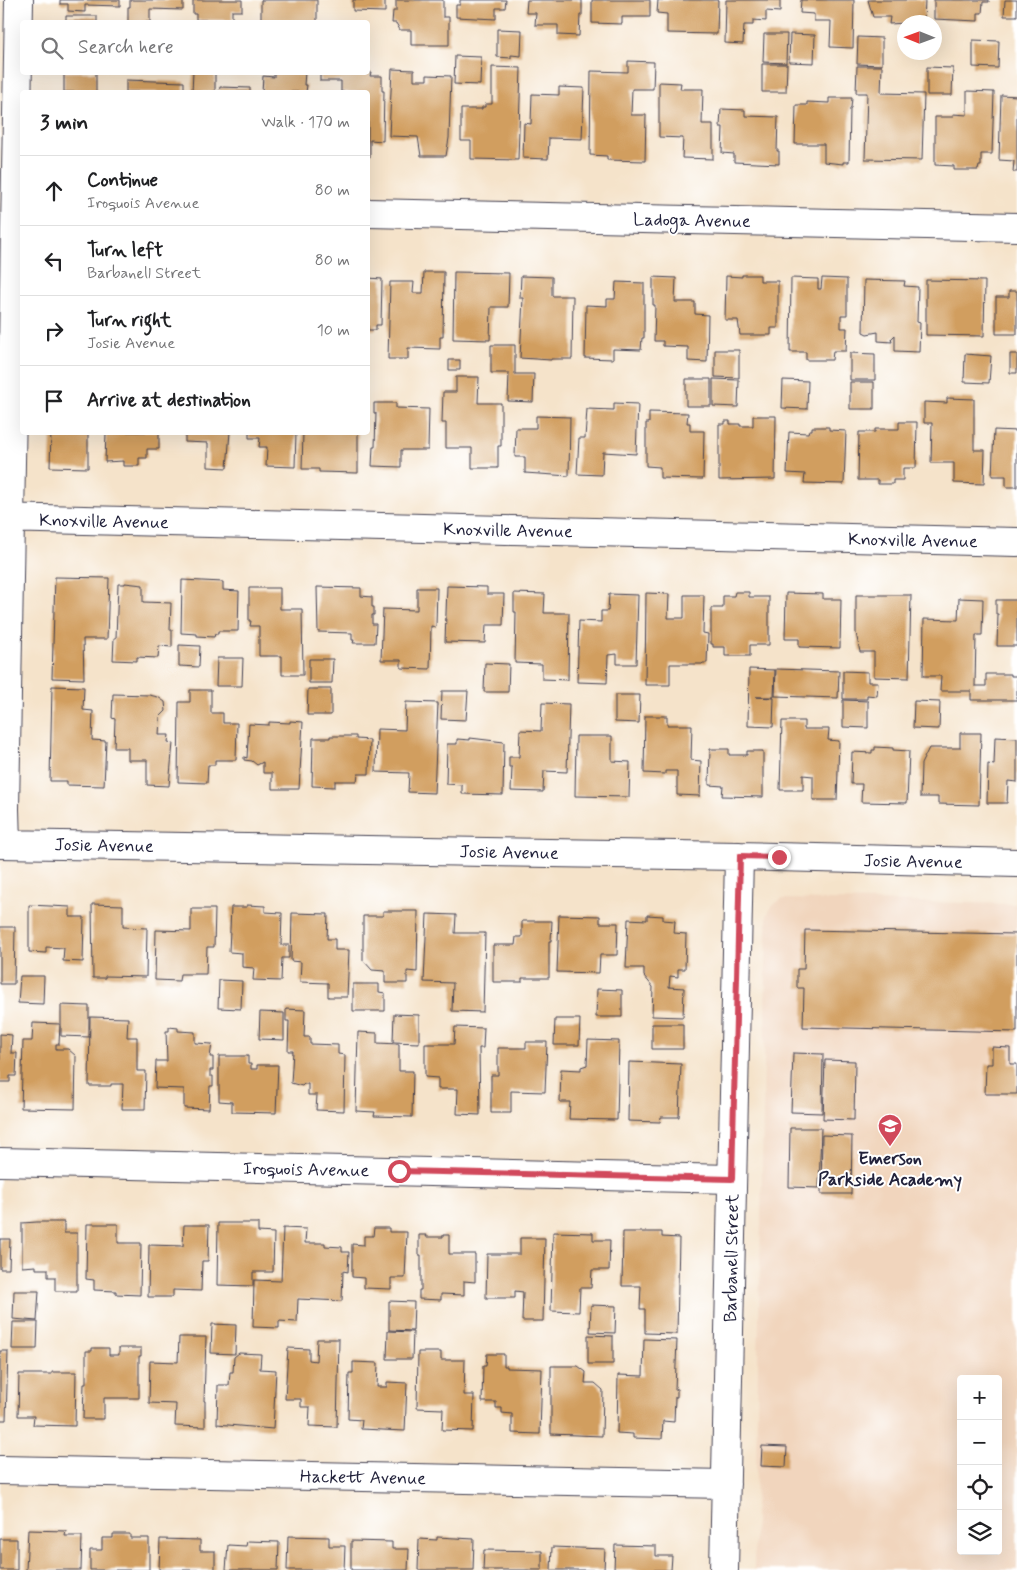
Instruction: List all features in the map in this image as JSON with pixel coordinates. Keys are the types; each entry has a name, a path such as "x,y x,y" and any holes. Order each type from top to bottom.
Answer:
{"street":[{"path":"3,844 5,518 19,0"},
{"name":"Ladoga Avenue","path":"370,213 1017,227"},
{"name":"Knoxville Avenue","path":"5,518 1017,542"},
{"name":"Josie Avenue","path":"3,844 740,856 1017,863"},
{"name":"Barbanell Street","path":"724,1570 740,856"},
{"name":"Iroquois Avenue","path":"0,1162 732,1179"},
{"name":"Hackett Avenue","path":"0,1470 726,1484"}],"shaded area":[{"name":"Emerson Parkside Academy","path":"782,899 1017,904 1017,1570 754,1570 767,915 773,905"}],"building":[{"path":"60,0 120,0 120,6 85,5 85,12 68,11 68,4 60,4"},
{"path":"130,0 183,0 183,10 150,9 150,20 128,20 128,7 130,7"},
{"path":"193,0 242,0 242,11 232,11 232,20 196,20 196,14 193,14"},
{"path":"261,0 317,0 317,20 261,20"},
{"path":"353,0 385,0 385,12 353,11"},
{"path":"396,0 443,0 443,17 449,17 449,45 411,45 411,30 400,30 396,23 392,23 393,11 396,11"},
{"path":"460,0 506,0 505,8 496,8 496,19 456,17 456,5 460,5"},
{"path":"527,0 582,0 579,36 558,35 558,25 535,25 536,13 526,13"},
{"path":"592,0 650,0 650,17 622,17 622,24 592,23"},
{"path":"658,0 718,0 717,34 667,33 667,14 657,13"},
{"path":"726,0 780,0 780,12 766,11 766,21 753,20 753,25 744,25 743,44 725,43"},
{"path":"801,0 854,0 853,48 830,47 831,21 814,21 814,14 800,13"},
{"path":"868,0 925,0 924,15 897,15 897,24 889,24 890,17 873,17"},
{"path":"934,0 989,0 989,2 983,2 982,13 978,13 978,21 942,19 942,15 934,15"},
{"path":"1005,0 1017,0 1017,16 1004,16"},
{"path":"66,16 97,16 97,20 66,20"},
{"path":"497,29 522,30 521,56 511,55 511,58 497,57"},
{"path":"764,34 787,34 786,63 763,62"},
{"path":"790,34 815,35 814,63 789,62"},
{"path":"858,37 882,38 882,65 857,64"},
{"path":"973,40 999,41 998,68 973,67"},
{"path":"455,56 481,57 480,85 454,84"},
{"path":"628,61 654,62 653,89 632,89 631,115 646,115 645,161 607,160 607,156 590,155 591,71 628,72"},
{"path":"762,64 787,64 786,92 762,92"},
{"path":"857,66 882,66 881,93 924,94 922,160 865,159 867,93 856,93"},
{"path":"492,67 521,68 518,160 471,159 471,141 461,141 461,109 482,109 482,107 485,107 485,104 492,104"},
{"path":"927,67 953,68 952,95 927,95"},
{"path":"392,69 414,70 414,80 427,80 427,75 451,76 449,138 446,156 421,156 418,137 389,136"},
{"path":"371,72 370,76 382,76 382,91 384,91 383,141 370,140 370,90 341,90 341,81 320,81 320,75 370,75"},
{"path":"64,75 96,75 96,90 64,90"},
{"path":"193,75 215,75 215,90 192,90"},
{"path":"274,75 305,75 304,85 307,85 306,90 262,90 263,76 274,77"},
{"path":"126,80 184,82 184,90 126,90"},
{"path":"659,82 681,83 680,89 703,89 702,124 713,124 713,159 682,158 683,138 659,137"},
{"path":"220,87 250,88 250,90 219,90"},
{"path":"559,87 584,88 582,139 549,138 548,159 523,158 524,123 531,124 532,94 559,95"},
{"path":"967,91 994,92 992,154 981,154 981,166 979,166 978,170 954,170 954,166 935,165 935,117 953,117 953,114 967,115"},
{"path":"1001,95 1017,96 1017,172 1013,172 1014,161 999,160"},
{"path":"829,98 852,98 850,108 849,162 843,162 843,164 824,162 824,144 795,144 796,105 807,105 807,102 829,103"},
{"path":"721,109 745,110 745,116 778,117 777,151 779,151 779,164 734,162 734,154 722,153 723,127 720,127"},
{"path":"424,272 444,272 443,337 440,337 440,349 408,348 408,359 388,359 390,282 414,282 413,293 423,293"},
{"path":"454,272 509,273 508,307 491,307 490,340 453,339"},
{"path":"742,275 760,275 760,281 778,281 778,328 771,328 771,335 740,335 738,320 725,320 726,276 742,277"},
{"path":"521,276 552,277 552,296 573,296 572,359 520,358 523,298 520,298"},
{"path":"653,277 676,278 675,302 695,302 695,314 708,315 707,362 688,361 688,347 663,346 663,341 654,341 655,305 653,305"},
{"path":"370,278 382,279 381,325 376,325 376,330 370,330"},
{"path":"791,278 818,279 818,289 821,289 822,278 847,279 847,315 841,315 841,328 847,328 846,351 833,351 832,360 806,360 806,352 790,352"},
{"path":"864,280 905,281 904,286 918,287 917,322 920,323 919,352 895,351 895,335 891,339 892,342 878,341 878,332 867,334 863,332"},
{"path":"926,280 985,281 984,336 926,335"},
{"path":"616,282 644,283 644,338 642,338 641,350 613,349 613,359 585,358 586,305 607,306 607,299 615,299"},
{"path":"1009,291 1017,291 1017,334 996,334 996,297 1009,297"},
{"path":"491,345 515,345 515,374 534,374 533,402 508,401 509,373 491,373"},
{"path":"715,350 739,350 739,378 715,377"},
{"path":"850,353 875,354 875,380 850,380"},
{"path":"965,354 991,356 989,383 964,382"},
{"path":"1010,354 1017,354 1017,373 1010,373"},
{"path":"449,360 460,360 460,370 449,370"},
{"path":"456,377 479,377 478,403 501,403 501,446 498,446 498,468 472,468 472,448 446,448 446,423 442,423 443,392 456,392"},
{"path":"686,379 711,379 711,406 686,406"},
{"path":"713,379 739,380 738,407 713,406"},
{"path":"783,380 808,381 807,409 782,408"},
{"path":"850,382 874,382 874,409 850,409"},
{"path":"947,398 974,399 974,450 985,450 984,484 954,483 954,463 931,463 932,423 924,423 924,402 947,403"},
{"path":"374,403 396,403 396,408 429,409 428,450 401,450 401,467 372,466 373,447 375,447 376,413 374,413"},
{"path":"614,403 638,404 636,454 603,452 602,475 577,474 579,438 585,438 587,409 614,410"},
{"path":"649,412 688,413 687,423 690,423 690,431 704,431 703,479 660,478 660,467 646,466 646,423 649,423"},
{"path":"536,416 570,417 569,476 525,473 525,457 515,457 516,428 536,428"},
{"path":"753,416 776,416 775,479 719,480 719,424 725,424 725,421 730,421 730,424 753,426"},
{"path":"899,422 917,422 916,468 903,468 903,480 893,480 893,484 878,484 878,480 858,480 859,432 875,432 875,429 899,429"},
{"path":"812,427 829,427 829,430 846,431 844,484 804,483 805,474 787,473 789,432 808,433 809,430 812,430"},
{"path":"994,430 1017,431 1017,487 1006,487 1006,476 992,476"},
{"path":"51,435 88,435 88,468 50,467"},
{"path":"106,435 159,435 159,449 147,449 147,458 139,458 139,466 123,466 123,461 105,462"},
{"path":"185,435 230,435 227,468 208,467 208,443 185,442"},
{"path":"249,435 296,435 295,467 266,466 267,447 259,447 260,438 249,438"},
{"path":"303,435 358,435 358,473 319,472 319,469 302,469"},
{"path":"55,577 109,578 107,639 83,639 84,679 52,678"},
{"path":"182,580 223,582 223,590 239,591 238,631 218,631 218,634 215,634 214,637 181,633"},
{"path":"118,584 143,585 143,602 171,603 170,630 172,630 172,647 159,646 158,658 137,657 137,661 113,660 114,638 116,638"},
{"path":"447,586 487,587 487,594 504,594 503,625 486,625 485,643 445,642"},
{"path":"317,587 361,588 361,596 372,597 374,615 372,615 372,624 376,624 375,643 353,643 352,633 318,632"},
{"path":"249,588 280,588 280,609 302,609 303,675 282,675 282,656 259,656 259,626 250,626 251,621 249,621"},
{"path":"417,588 437,588 436,627 431,626 430,669 401,668 401,660 381,660 383,609 417,610"},
{"path":"735,592 749,592 749,597 769,597 769,645 750,645 750,656 725,656 725,647 713,647 713,644 711,644 711,608 723,608 723,596 734,596"},
{"path":"514,593 545,594 544,613 569,613 568,680 542,679 542,664 515,663 516,612 514,612"},
{"path":"646,593 669,594 668,618 684,618 684,595 704,595 703,633 708,634 707,663 670,664 670,685 645,685"},
{"path":"786,593 823,594 823,599 841,599 840,648 799,647 799,639 785,639"},
{"path":"609,594 638,595 636,664 617,664 617,654 608,655 607,683 577,682 579,621 601,622 601,611 608,611"},
{"path":"856,595 911,595 909,678 874,677 874,652 860,652 856,633"},
{"path":"959,598 983,599 982,635 976,635 975,686 986,686 986,674 1011,674 1011,676 1017,676 1017,700 971,700 971,691 940,691 941,676 923,676 924,619 958,620"},
{"path":"996,600 1017,600 1017,646 997,646 998,614 996,614"},
{"path":"179,645 200,646 199,667 179,666"},
{"path":"217,658 243,658 242,686 216,686"},
{"path":"309,659 333,659 332,683 309,683"},
{"path":"485,663 509,664 508,692 484,692"},
{"path":"749,669 775,670 774,697 756,697 774,698 773,727 748,726"},
{"path":"776,669 839,671 838,698 775,696"},
{"path":"843,671 868,672 868,682 878,682 877,696 867,695 867,699 843,699"},
{"path":"52,686 84,687 83,710 93,711 92,740 106,741 104,786 67,785 67,781 50,781"},
{"path":"308,689 331,689 331,715 307,715"},
{"path":"190,690 211,690 211,713 223,713 223,723 237,723 236,760 215,760 215,765 208,765 207,783 178,782 179,702 190,702"},
{"path":"442,691 468,691 466,720 441,719"},
{"path":"113,694 149,695 158,697 165,702 166,711 160,717 159,735 169,735 168,742 173,743 169,786 147,785 147,760 128,760 128,748 114,748 115,719 112,718"},
{"path":"615,695 640,695 639,723 615,722"},
{"path":"843,700 868,701 868,728 843,727"},
{"path":"914,701 940,702 939,729 913,728"},
{"path":"406,702 438,703 434,793 408,792 409,773 376,772 377,729 405,730"},
{"path":"542,703 569,704 567,772 544,771 543,792 511,791 512,767 509,767 509,757 519,757 520,730 541,731"},
{"path":"645,716 667,716 667,725 692,725 691,760 701,761 700,796 677,795 677,771 665,771 665,774 644,773"},
{"path":"290,721 303,722 299,789 272,789 272,773 263,773 263,762 257,765 252,761 244,760 244,757 247,758 249,724 269,725 269,722 290,723"},
{"path":"782,721 804,721 804,729 829,729 828,740 839,741 837,800 813,800 813,776 803,775 803,790 780,790"},
{"path":"960,733 981,733 979,805 938,804 938,797 920,797 921,764 929,748 960,748"},
{"path":"330,736 356,736 356,739 370,740 369,774 358,774 357,781 335,781 335,787 312,786 313,738 330,738"},
{"path":"576,736 612,736 612,761 630,762 629,797 575,796"},
{"path":"995,737 1017,738 1017,782 1008,781 1007,803 987,803 988,764 994,765"},
{"path":"470,738 504,742 503,795 462,794 462,785 446,784 447,744 457,744 457,739 470,740"},
{"path":"875,747 909,751 907,803 861,802 862,784 851,784 852,752 872,753"},
{"path":"710,749 729,749 729,755 747,755 747,751 763,751 763,797 722,796 723,786 709,785"},
{"path":"92,904 123,905 123,927 147,928 146,977 105,976 105,978 93,978"},
{"path":"29,905 70,907 70,917 84,917 83,962 63,961 64,948 46,947 46,953 29,952"},
{"path":"247,905 265,906 265,912 282,913 281,945 289,945 289,958 282,958 281,981 253,980 254,968 242,967 242,953 229,952 231,907 247,907"},
{"path":"191,909 215,909 214,947 207,947 206,974 180,974 179,981 155,980 156,930 191,931"},
{"path":"383,911 418,911 417,972 407,971 407,983 385,983 385,971 372,970 363,960 363,916 383,916"},
{"path":"292,913 328,914 327,939 335,939 335,950 349,950 347,997 328,997 328,983 300,982 301,962 291,961"},
{"path":"427,914 456,915 455,933 485,933 483,1012 452,1011 453,983 424,982"},
{"path":"559,915 600,916 600,923 618,923 617,955 600,955 599,973 557,972"},
{"path":"647,915 663,916 663,920 675,921 674,933 686,934 685,969 678,969 678,977 670,976 669,987 684,988 683,1017 652,1016 653,987 644,976 644,968 626,968 628,919 647,920"},
{"path":"522,921 552,921 551,941 549,941 549,978 522,978 522,982 493,982 493,945 515,945 516,937 522,937"},
{"path":"0,927 15,927 14,984 0,984"},
{"path":"805,930 1017,934 1017,1032 803,1027 804,988 797,988 797,969 804,969"},
{"path":"20,976 44,976 43,1004 18,1003"},
{"path":"219,980 242,981 241,1009 218,1008"},
{"path":"353,984 379,984 379,992 385,993 385,1011 353,1011"},
{"path":"597,989 622,990 622,1017 596,1017"},
{"path":"61,1005 89,1006 89,1037 61,1036"},
{"path":"286,1009 305,1010 304,1037 310,1037 310,1044 338,1045 338,1054 345,1055 344,1111 316,1110 317,1095 308,1095 308,1084 302,1086 291,1083 293,1051 288,1051 289,1021 286,1021"},
{"path":"260,1012 284,1013 284,1040 259,1039"},
{"path":"394,1014 419,1015 419,1043 393,1042"},
{"path":"90,1017 128,1018 127,1037 137,1037 137,1071 146,1071 145,1109 122,1109 123,1084 89,1086"},
{"path":"555,1019 580,1019 579,1045 554,1045"},
{"path":"33,1023 60,1024 59,1044 56,1044 56,1049 68,1049 76,1056 75,1109 21,1108 23,1041 32,1041"},
{"path":"652,1024 683,1024 683,1049 652,1049"},
{"path":"169,1027 178,1028 178,1031 195,1032 195,1043 212,1044 210,1057 213,1057 213,1070 210,1070 210,1076 213,1076 213,1086 210,1086 209,1109 184,1108 184,1089 155,1088 156,1061 167,1061 166,1031 169,1031"},
{"path":"455,1027 484,1028 483,1048 479,1048 480,1115 457,1114 458,1089 438,1089 438,1078 425,1077 425,1044 454,1044"},
{"path":"358,1032 377,1033 377,1043 399,1044 399,1071 413,1071 412,1117 374,1116 375,1112 356,1111"},
{"path":"0,1034 12,1035 11,1053 17,1053 16,1076 10,1076 10,1082 0,1082"},
{"path":"588,1040 619,1041 617,1120 569,1119 570,1102 560,1102 561,1069 581,1070 581,1067 587,1065"},
{"path":"526,1042 547,1042 545,1092 511,1091 511,1113 491,1113 491,1075 498,1075 498,1048 526,1048"},
{"path":"992,1047 1010,1048 1010,1064 1017,1064 1017,1094 985,1094 986,1064 992,1064"},
{"path":"793,1053 823,1054 822,1113 791,1112"},
{"path":"219,1056 248,1056 248,1064 251,1064 251,1069 257,1069 257,1065 278,1065 276,1113 232,1112 232,1102 219,1101"},
{"path":"825,1060 855,1061 854,1120 823,1119"},
{"path":"629,1062 681,1064 679,1117 661,1117 660,1122 628,1121"},
{"path":"790,1128 821,1128 819,1188 789,1187"},
{"path":"822,1135 852,1136 851,1194 821,1194"},
{"path":"64,1222 64,1233 77,1233 77,1291 55,1291 55,1277 48,1277 48,1269 36,1269 36,1266 22,1267 22,1223"},
{"path":"218,1223 258,1223 258,1232 274,1233 273,1272 253,1272 253,1286 217,1285"},
{"path":"87,1224 118,1224 118,1243 141,1243 140,1295 116,1294 116,1291 94,1290 94,1280 86,1279"},
{"path":"184,1225 209,1225 208,1261 202,1261 201,1291 173,1290 173,1297 148,1297 149,1245 183,1246"},
{"path":"283,1228 306,1229 305,1243 325,1243 325,1246 342,1247 342,1252 349,1252 348,1272 343,1271 342,1301 298,1299 297,1322 279,1321 279,1328 253,1327 254,1280 281,1281"},
{"path":"374,1228 389,1228 389,1232 407,1232 405,1278 391,1278 391,1289 364,1288 364,1278 352,1277 352,1244 364,1245 364,1236 373,1236"},
{"path":"553,1232 593,1233 593,1240 610,1240 609,1270 592,1270 591,1288 580,1288 579,1312 551,1311"},
{"path":"623,1232 662,1232 662,1237 679,1238 677,1334 645,1333 645,1309 640,1309 641,1286 622,1286"},
{"path":"419,1235 443,1237 443,1235 449,1235 449,1254 475,1254 475,1282 464,1281 464,1295 441,1294 441,1300 419,1299 419,1290 421,1290 421,1255 419,1255"},
{"path":"520,1238 545,1238 543,1321 522,1321 523,1292 515,1291 515,1298 486,1298 487,1254 520,1254"},
{"path":"0,1239 10,1239 9,1269 0,1269"},
{"path":"14,1291 39,1291 37,1321 13,1319"},
{"path":"389,1301 414,1302 413,1331 389,1330"},
{"path":"591,1305 616,1306 615,1333 590,1332"},
{"path":"13,1322 38,1322 37,1349 12,1349"},
{"path":"212,1324 236,1325 235,1354 211,1353"},
{"path":"388,1331 413,1332 412,1359 387,1359"},
{"path":"588,1335 613,1336 613,1364 588,1364"},
{"path":"179,1337 206,1337 205,1427 175,1426 176,1404 149,1403 150,1361 178,1362"},
{"path":"317,1339 339,1339 337,1427 309,1426 310,1407 301,1407 301,1399 285,1399 288,1348 309,1349 309,1360 316,1361"},
{"path":"644,1339 677,1340 675,1389 677,1389 677,1397 675,1397 674,1422 663,1421 662,1439 633,1438 633,1434 617,1433 618,1375 643,1376"},
{"path":"92,1348 109,1348 109,1355 119,1355 119,1348 141,1348 141,1356 139,1356 139,1398 104,1398 104,1419 83,1419 86,1351 92,1351"},
{"path":"0,1351 8,1351 6,1420 0,1420"},
{"path":"418,1352 441,1352 441,1360 465,1360 464,1395 474,1395 473,1431 442,1430 443,1409 417,1408"},
{"path":"239,1353 261,1354 260,1369 276,1370 273,1429 217,1424 218,1385 229,1385 230,1372 233,1372 234,1357"},
{"path":"487,1354 504,1354 504,1366 507,1366 507,1368 542,1369 540,1434 512,1433 512,1414 502,1413 502,1408 496,1408 496,1402 482,1402 483,1366 486,1366"},
{"path":"353,1362 378,1363 377,1387 387,1387 387,1382 407,1383 405,1431 361,1429 362,1420 348,1419 349,1373 353,1373"},
{"path":"551,1366 578,1366 586,1372 585,1383 595,1383 603,1390 602,1436 551,1434"},
{"path":"52,1372 76,1372 75,1426 33,1425 34,1416 18,1416 19,1374 52,1374"},
{"path":"762,1446 787,1447 786,1467 761,1466"},
{"path":"28,1530 66,1531 65,1536 82,1536 81,1570 26,1570"},
{"path":"113,1534 130,1534 130,1538 149,1538 149,1570 90,1570 90,1550 102,1550 102,1538 113,1538"},
{"path":"288,1536 329,1537 329,1546 345,1546 344,1570 287,1570"},
{"path":"437,1537 474,1539 473,1570 418,1570 419,1539 437,1540"},
{"path":"0,1539 17,1539 17,1570 0,1570"},
{"path":"160,1539 200,1540 200,1551 215,1551 215,1570 159,1570"},
{"path":"247,1541 279,1542 278,1570 226,1570 228,1545 246,1546"},
{"path":"351,1541 392,1542 392,1549 409,1549 408,1570 351,1570"},
{"path":"615,1545 656,1546 656,1556 672,1556 671,1570 614,1570"},
{"path":"552,1547 605,1549 604,1570 551,1570"},
{"path":"484,1550 542,1551 542,1570 483,1570"}],"place":[{"name":"Emerson Parkside Academy","path":"890,1147"}],"route":[{"path":"399,1171 732,1179 740,856 779,857"}]}
